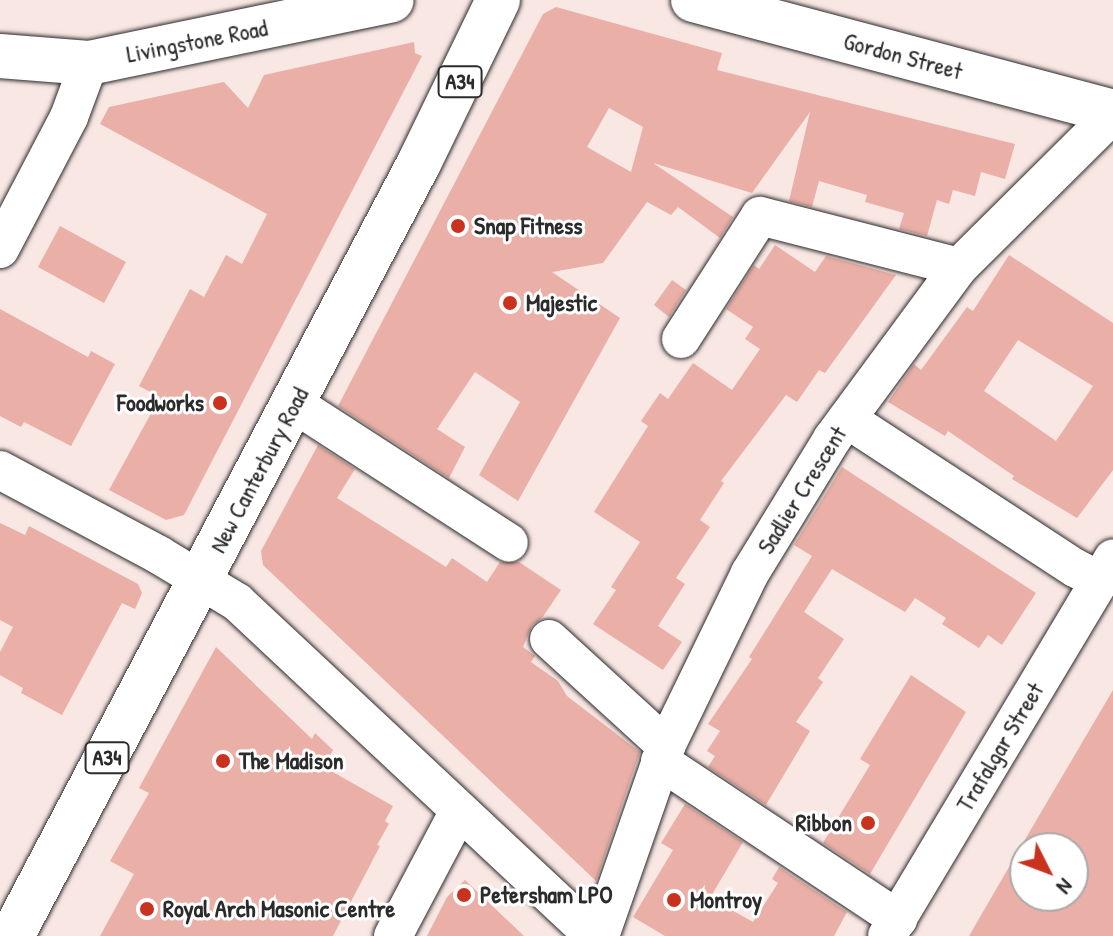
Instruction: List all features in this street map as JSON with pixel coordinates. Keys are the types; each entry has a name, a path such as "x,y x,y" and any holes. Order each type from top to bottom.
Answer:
{"main road":[{"name":"Livingstone Road","path":"0,56 89,63 392,0"},
{"name":"New Canterbury Road","path":"12,936 432,137 498,0"},
{"name":"Gordon Street","path":"693,0 1113,113"}],"street":[{"path":"0,249 69,117 89,63"},
{"name":"Sadlier Crescent","path":"600,936 663,753 750,573 847,419 959,267 1113,113"},
{"path":"681,339 760,216 959,267"},
{"path":"293,403 509,543"},
{"path":"847,419 1075,568 1106,570"},
{"path":"0,470 237,602 594,936"},
{"name":"Trafalgar Street","path":"893,927 1106,570"},
{"path":"549,639 663,753 893,927"},
{"path":"393,936 459,811"}],"building":[{"path":"556,7 722,53 717,70 1015,144 1005,179 981,172 975,196 953,190 949,204 937,200 927,236 899,229 904,213 865,202 867,195 819,181 812,207 789,201 810,112 752,193 653,163 733,217 720,238 678,207 671,215 647,202 603,263 552,272 620,318 518,501 479,475 520,402 475,372 437,429 465,447 449,478 338,406 543,14","holes":["609,108 643,127 631,172 587,147"]},
{"path":"414,42 415,53 422,56 184,515 166,520 109,490 160,397 139,386 190,289 204,297 226,255 242,264 267,214 100,124 109,107 224,82 248,108 264,75"},
{"path":"60,226 126,262 104,303 38,267"},
{"path":"775,245 815,272 826,256 896,275 825,373 819,370 797,402 786,395 721,481 724,483 700,520 710,527 676,578 685,584 658,626 682,642 663,670 593,624 616,590 611,587 640,542 594,512 648,426 641,421 660,393 668,399 693,363 732,390 760,349 745,339 753,327 726,309 754,265 759,269"},
{"path":"1009,255 1113,323 1113,470 1077,518 1012,479 1014,476 948,431 945,436 888,402 914,364 921,370 967,307 973,311","holes":["1018,340 1093,386 1056,441 984,391"]},
{"path":"672,280 686,290 669,317 654,305"},
{"path":"0,309 88,357 91,351 115,364 71,446 24,422 21,427 0,416"},
{"path":"318,445 355,469 337,498 446,567 452,558 487,582 500,562 519,562 561,590 542,618 532,625 523,647 535,656 531,662 558,681 567,696 640,752 596,881 263,565 261,551"},
{"path":"842,467 1036,593 1002,645 988,635 979,648 942,624 946,618 915,598 905,612 832,569 804,612 844,639 818,678 823,682 796,722 810,731 766,805 708,767 715,756 707,751 720,731 708,724 752,659 749,657 812,556 794,545"},
{"path":"0,523 25,535 29,526 138,584 142,593 135,609 122,603 62,715 21,693 23,688 0,675 0,652 13,627 0,620"},
{"path":"216,647 312,739 315,733 333,750 324,767 393,806 385,821 389,824 377,845 380,846 333,936 100,936 134,874 110,861 149,793 139,788"},
{"path":"911,675 966,712 870,874 823,843 870,765 860,759"},
{"path":"1113,690 1113,936 969,936 1009,868 1009,912 1089,912 1089,832 1030,832"},
{"path":"685,804 743,842 710,898 753,922 778,883 772,879 779,867 847,912 834,936 665,936 633,917 673,850 661,843"},
{"path":"465,880 524,936 427,936 447,897"}],"place":[{"name":"Snap Fitness","path":"458,226"},
{"name":"Majestic","path":"510,303"},
{"name":"Foodworks","path":"220,403"},
{"name":"The Madison","path":"223,761"},
{"name":"Ribbon","path":"868,823"},
{"name":"Petersham LPO","path":"464,895"},
{"name":"Montroy","path":"674,900"},
{"name":"Royal Arch Masonic Centre","path":"147,909"}]}
